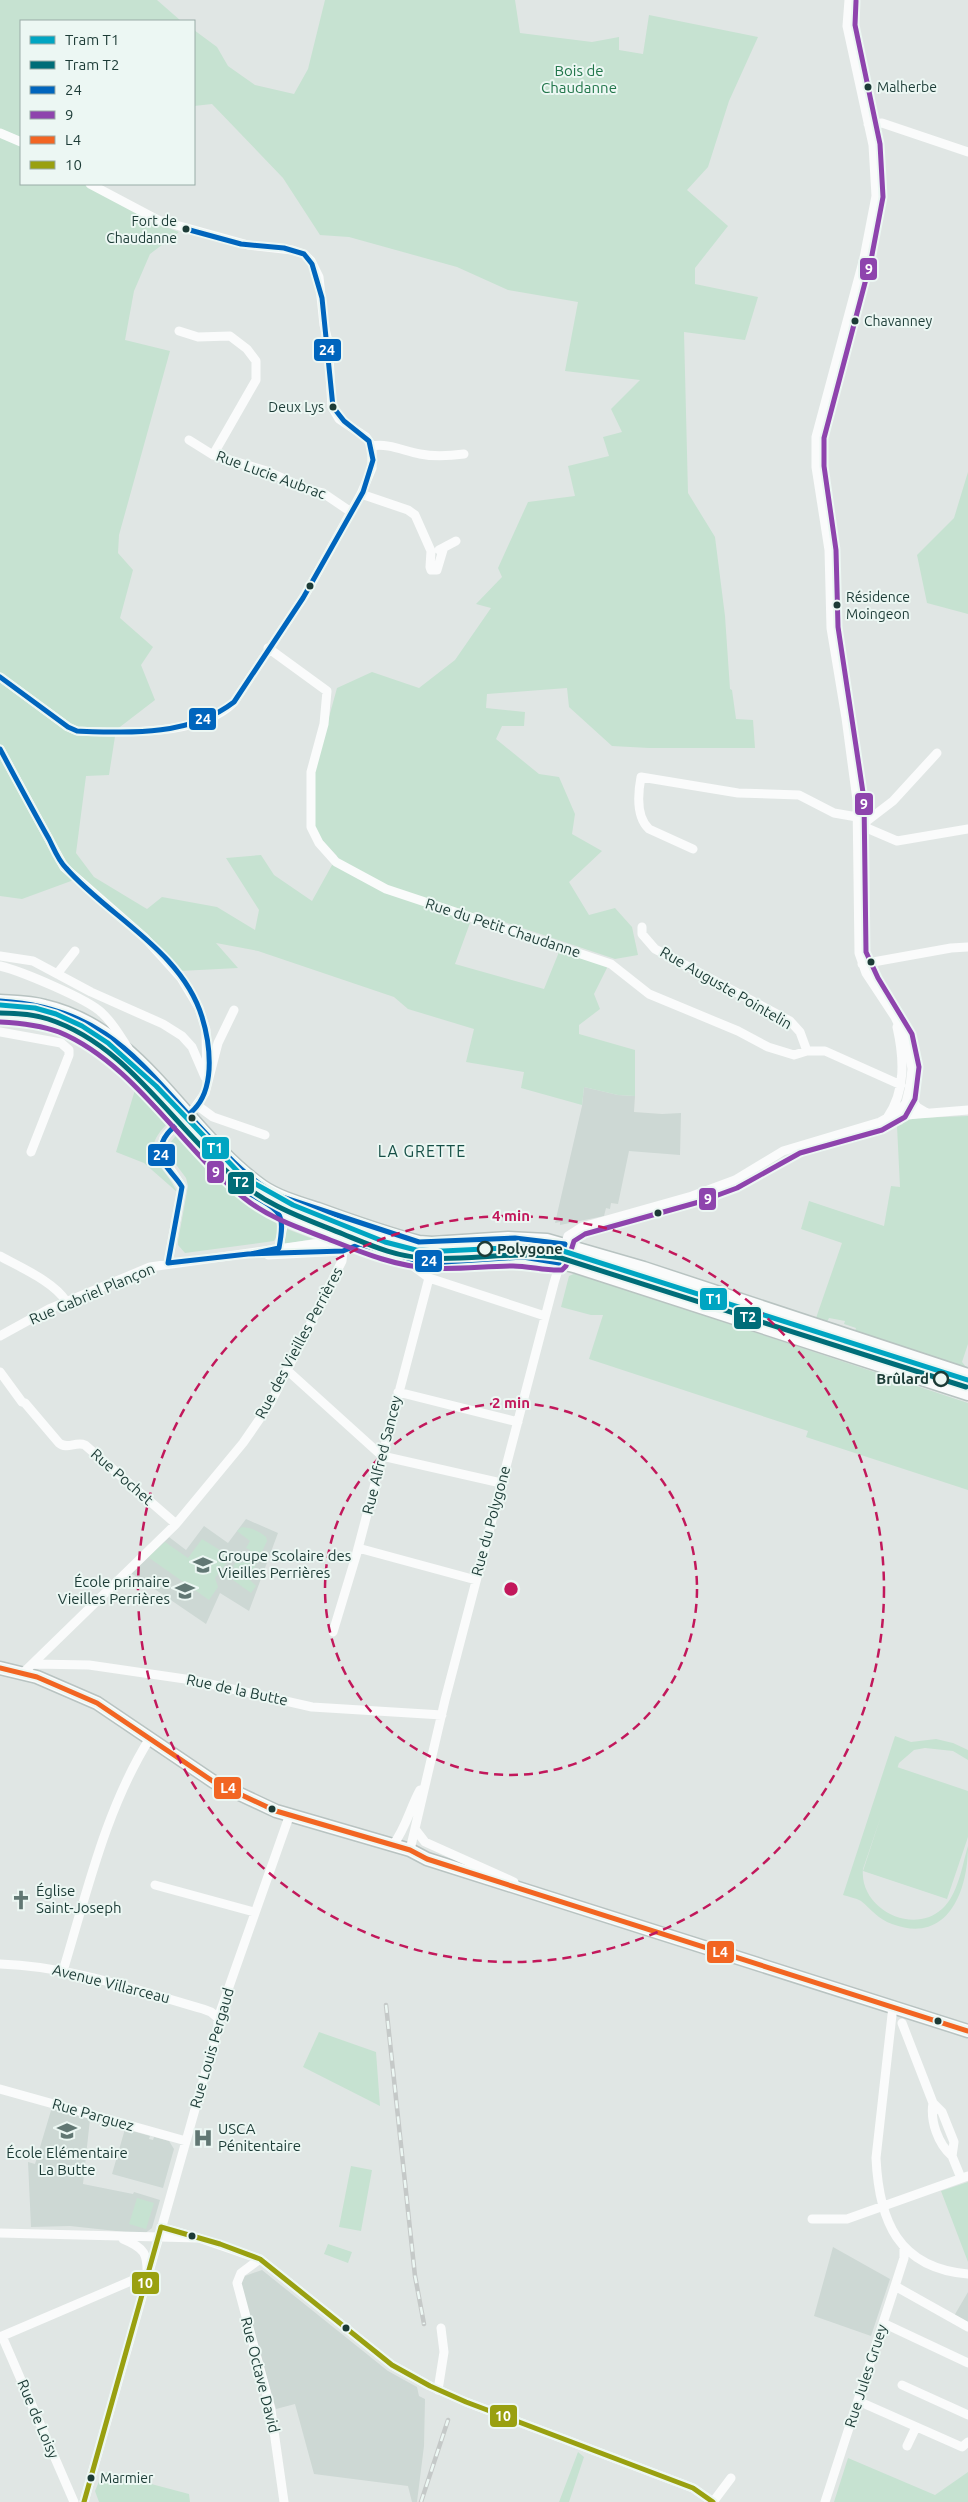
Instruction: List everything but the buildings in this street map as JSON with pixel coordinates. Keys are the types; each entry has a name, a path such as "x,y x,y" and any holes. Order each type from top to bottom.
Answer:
{"main road":[{"path":"0,1001 46,1006 79,1018 100,1030 134,1056 229,1158 253,1178 285,1198 419,1242 527,1238 565,1244 968,1375"},
{"path":"0,1014 27,1016 69,1028 104,1049 126,1068 234,1181 275,1209 360,1244 404,1258 444,1262 523,1257 559,1262 967,1390"},
{"path":"0,1668 23,1673 69,1689 97,1703 214,1782 276,1811 410,1850 427,1859 968,2031"}],"street":[{"path":"849,0 847,26 868,124 876,176 872,225 816,437 816,467 829,550 831,628 846,718 859,822 859,943 862,964 906,1036 912,1061 908,1095 902,1108 889,1118"},
{"path":"868,124 882,123 968,152"},
{"path":"0,133 20,142"},
{"path":"0,677 68,727 77,731 145,732 182,726 225,712 234,702 304,595 362,494 372,468 372,446 366,437 339,419 332,407 328,341 324,325 319,277 316,267 304,254 292,250 248,246 158,220 92,185"},
{"path":"179,331 198,337 230,336 247,349 256,361 256,380 213,455"},
{"name":"Rue Lucie Aubrac","path":"189,440 213,455 267,471 309,490 323,493 351,512"},
{"path":"372,446 383,444 421,455 442,457 464,454"},
{"path":"362,494 412,512 431,551 430,567 434,571 437,570 442,560 443,550"},
{"path":"431,551 443,550 456,541"},
{"name":"Rue du Petit Chaudanne","path":"268,648 327,691 324,724 311,772 311,827 320,844 336,862 386,890 612,964 648,994 738,1031 768,1047 794,1055 807,1051 825,1051 900,1085"},
{"path":"0,749 64,867 146,938 181,978 199,1008 206,1030 207,1084"},
{"path":"859,822 893,802 937,752"},
{"path":"693,849 649,829 644,824 638,804 641,777 738,793 799,795 897,841 968,829"},
{"name":"Rue Auguste Pointelin","path":"642,927 642,934 655,949 790,1021 800,1032 807,1051"},
{"path":"862,964 951,948 968,947"},
{"path":"57,974 75,951"},
{"path":"0,956 33,961 182,1036 195,1052 207,1084"},
{"path":"0,966 96,1008 115,1028 134,1056"},
{"path":"168,1263 182,1187 161,1155 164,1138 196,1108 207,1084 218,1043 234,1010"},
{"path":"889,1118 900,1085 902,1062 895,1017"},
{"path":"0,1032 61,1043 70,1050 31,1152"},
{"path":"908,1095 917,1107 927,1113"},
{"path":"196,1108 214,1117 265,1136"},
{"path":"565,1244 570,1235 582,1227 692,1196 735,1180 783,1152 889,1118 968,1110"},
{"path":"275,1209 283,1225 279,1248 287,1254"},
{"name":"Rue Gabriel Plançon","path":"0,1336 66,1302 150,1267 376,1235 419,1242"},
{"path":"330,1242 343,1251"},
{"name":"Rue Gabriel Plançon","path":"248,1254 343,1251 360,1244"},
{"name":"Rue du Polygone","path":"410,1850 425,1781 476,1580 565,1244"},
{"name":"Rue des Vieilles Perrières","path":"23,1673 176,1524 243,1443 270,1404 288,1371 342,1261 343,1251"},
{"path":"0,1256 41,1280 62,1295 66,1302"},
{"path":"404,1258 429,1278 545,1316"},
{"name":"Rue Alfred Sancey","path":"333,1632 358,1548 429,1278"},
{"path":"288,1371 382,1456 501,1483"},
{"name":"Rue Pochet","path":"0,1372 22,1402 25,1403 62,1446 85,1445 176,1524"},
{"path":"398,1392 518,1422"},
{"path":"358,1548 476,1580"},
{"name":"Rue de la Butte","path":"34,1664 89,1664 192,1680 312,1707 442,1715"},
{"path":"63,1971 103,1842 124,1785 150,1738"},
{"name":"Rue du Polygone","path":"393,1845 403,1831 410,1809 425,1781"},
{"name":"Rue Louis Pergaud","path":"84,2502 218,2028 218,2018 290,1814"},
{"path":"415,1829 425,1842 548,1898"},
{"path":"155,1884 254,1912"},
{"name":"Avenue Villarceau","path":"0,1964 25,1964 63,1971 203,2009 218,2018"},
{"path":"893,2006 876,2158 877,2182 883,2208 904,2249 938,2269 968,2274"},
{"path":"812,2219 847,2219 883,2208 964,2177 952,2156 954,2142 942,2112 933,2103 902,2023"},
{"name":"Rue Parguez","path":"0,2088 186,2141"},
{"path":"161,2227 200,2238 260,2259 392,2365 438,2390 686,2485 713,2502 731,2478"},
{"path":"0,2233 200,2238"},
{"path":"1,2336 138,2278 147,2277 148,2261 140,2247 118,2237"},
{"name":"Rue Jules Gruey","path":"826,2502 896,2286 904,2258 904,2249"},
{"name":"Rue Octave David","path":"260,2259 242,2273 237,2284 270,2410 284,2502"},
{"path":"896,2286 968,2327"},
{"path":"883,2323 968,2363"},
{"path":"438,2390 444,2352 441,2328"},
{"name":"Rue de Loisy","path":"1,2336 74,2502"},
{"path":"902,2385 968,2415"},
{"path":"858,2401 962,2447 968,2442"},
{"path":"908,2446 916,2427"}],"shaded area":[{"path":"584,1087 618,1095 635,1096 634,1112 681,1113 680,1155 629,1151 618,1204 611,1203 610,1209 606,1208 604,1216 560,1225 560,1222 555,1223 582,1106"},
{"name":"Groupe Scolaire des Vieilles Perrières","path":"246,1519 278,1533 249,1611 220,1593 206,1624 131,1573 169,1537 186,1550 204,1526 228,1543"},
{"path":"52,2107 90,2119 83,2184 133,2194 134,2192 160,2200 152,2228 144,2234 70,2226 31,2227 28,2162 35,2164"},
{"path":"125,2129 150,2136 149,2139 153,2140 154,2137 169,2141 174,2149 163,2188 112,2174"},
{"path":"833,2247 890,2279 871,2336 814,2316"},
{"path":"262,2270 388,2371 417,2387 419,2396 425,2399 424,2446 417,2502 412,2502 408,2486 314,2474 295,2404 276,2409 240,2284 245,2276"},
{"path":"968,2292 968,2324 954,2316"}],"green space":[{"path":"0,0 157,0 180,20 20,20 20,137 0,129"},
{"name":"Bois de Chaudanne","path":"325,0 515,0 520,33 592,42 619,37 619,50 643,54 649,15 758,37 729,101 708,167 687,190 728,226 695,268 695,284 758,297 745,340 684,332 688,493 715,537 725,616 730,689 732,690 736,719 753,720 755,748 612,746 569,707 567,688 487,694 486,708 525,712 524,726 502,726 496,739 539,774 559,777 575,814 572,834 602,851 569,882 589,915 615,908 632,927 638,955 615,959 474,912 455,964 544,989 559,952 608,966 594,994 600,1009 579,1025 579,1034 635,1050 635,1096 618,1095 584,1087 582,1105 521,1088 524,1072 466,1062 474,1029 408,1009 394,997 258,951 216,943 238,968 180,971 82,877 22,899 0,896 0,134 20,142 20,185 87,185 152,222 179,232 150,254 134,291 125,340 170,351 119,535 118,553 133,570 120,618 153,647 141,665 155,700 116,730 109,775 86,776 76,853 94,877 147,909 162,897 217,907 255,930 259,910 226,858 261,855 274,875 312,901 337,856 314,831 315,768 337,688 372,672 419,688 455,660 491,608 476,604 502,577 498,568 528,502 575,496 568,466 609,456 603,437 622,432 611,409 640,380 565,371 578,302 508,290 457,267 349,237 320,235 283,178 212,104 195,106 195,31 217,47 228,66 255,85 294,94 308,69"},
{"path":"968,472 968,614 927,603 917,555 954,518"},
{"path":"135,1090 167,1124 158,1135 154,1144 154,1152 156,1160 177,1192 144,1163 116,1152"},
{"path":"968,1116 968,1344 962,1362 966,1367 855,1331 856,1328 844,1324 845,1321 829,1318 827,1322 816,1318 842,1243 801,1229 809,1201 884,1226 891,1186 900,1187 897,1126 903,1124 902,1121 918,1118"},
{"path":"179,1132 224,1180 245,1198 276,1218 279,1231 274,1241 185,1253 178,1245 188,1186 186,1178 169,1155 170,1143"},
{"path":"287,1229 313,1239 285,1244 283,1241"},
{"path":"576,1273 968,1403 968,1490 806,1437 808,1431 589,1359 603,1315 591,1315 561,1307 569,1276"},
{"path":"242,1527 258,1531 266,1537 267,1541 249,1579 256,1586 251,1593 233,1580 238,1573 233,1566 237,1561 242,1563 250,1550 246,1548 250,1541 237,1531"},
{"path":"202,1539 231,1557 215,1578 218,1587 209,1600 148,1557 165,1542 188,1558"},
{"path":"895,1736 911,1742 936,1739 953,1743 968,1750 968,1760 953,1751 925,1748 914,1750 899,1763 863,1869 864,1883 869,1896 878,1906 890,1914 903,1918 916,1920 930,1917 942,1909 952,1896 959,1880 968,1846 964,1880 959,1896 951,1910 941,1920 928,1927 911,1929 892,1924 879,1917 861,1901 843,1895"},
{"path":"897,1767 968,1791 968,1837 947,1899 863,1871"},
{"path":"319,2032 376,2052 380,2106 303,2067"},
{"path":"351,2166 372,2170 361,2231 339,2227"},
{"path":"968,2182 968,2262 941,2191"},
{"path":"137,2198 154,2203 146,2229 129,2224"},
{"path":"328,2244 352,2252 348,2263 324,2254"},
{"path":"578,2452 584,2457 569,2502 559,2502"},
{"path":"848,2458 935,2495 968,2472 968,2502 834,2502"},
{"path":"106,2472 189,2494 190,2502 99,2502 95,2491 100,2479 103,2480"}],"tram line":[{"name":"T1","path":"0,1005 35,1008 56,1014 82,1026 108,1043 156,1086 243,1177 293,1205 385,1242 416,1250 443,1251 528,1247 563,1251 968,1380"},
{"name":"T2","path":"0,1013 42,1017 82,1034 113,1056 140,1081 217,1163 246,1187 285,1210 373,1246 394,1253 426,1258 443,1259 511,1255 561,1258 966,1387"},
{"path":"614,1266 653,1282"}],"railway":[{"path":"386,2005 415,2276 424,2324"},
{"path":"421,2502 448,2420"}],"transit line":[{"name":"9","path":"0,1022 30,1025 52,1030 86,1046 111,1064 134,1085 221,1178 244,1198 274,1217 365,1253 417,1267 450,1269 513,1266 562,1270 566,1266 574,1241 585,1234 699,1202 737,1188 800,1153 882,1130 905,1117 915,1099 919,1067 912,1034 878,978 866,952 864,799 838,627 836,550 824,466 824,438 871,260 883,197 880,144 855,25 856,1"},
{"name":"24","path":"0,677 68,727 77,731 139,732 159,730 179,727 217,713 234,702 303,598 363,492 373,460 369,441 344,421 333,407 322,298 312,264 304,254 284,248 241,244 186,229"},
{"name":"24","path":"0,749 63,865 83,886 162,954 192,994 202,1017 209,1051 209,1075 203,1097 197,1106 174,1126 162,1144 163,1161 182,1187 168,1263"},
{"name":"24","path":"0,1001 39,1006 72,1016 100,1030 147,1069 239,1167 255,1181 282,1197 419,1242 515,1238 565,1244 559,1263 523,1257 444,1262 415,1260 360,1244 343,1251 248,1254 168,1263"},
{"name":"24","path":"249,1193 274,1209 281,1219 282,1226 279,1248 251,1254"},
{"name":"L4","path":"0,1668 37,1677 97,1703 214,1782 276,1811 410,1850 427,1859 968,2031"},
{"name":"10","path":"84,2502 161,2227 220,2244 260,2259 392,2365 430,2386 466,2402 693,2488 713,2502"}],"place":[{"name":"Malherbe","path":"868,87"},
{"name":"Fort de Chaudanne","path":"186,229"},
{"name":"Chavanney","path":"855,321"},
{"name":"Deux Lys","path":"333,407"},
{"name":"Résidence Moingeon","path":"837,605"},
{"name":"Polygone","path":"485,1249"},
{"name":"Brûlard","path":"941,1379"},
{"name":"Groupe Scolaire des Vieilles Perrières","path":"203,1565"},
{"name":"École primaire Vieilles Perrières","path":"185,1591"},
{"name":"Église Saint-Joseph","path":"21,1900"},
{"name":"École Elémentaire La Butte","path":"67,2131"},
{"name":"USCA Pénitentaire","path":"203,2138"},
{"name":"Marmier","path":"91,2478"}],"district":[{"name":"LA GRETTE","path":"422,1151"}]}
